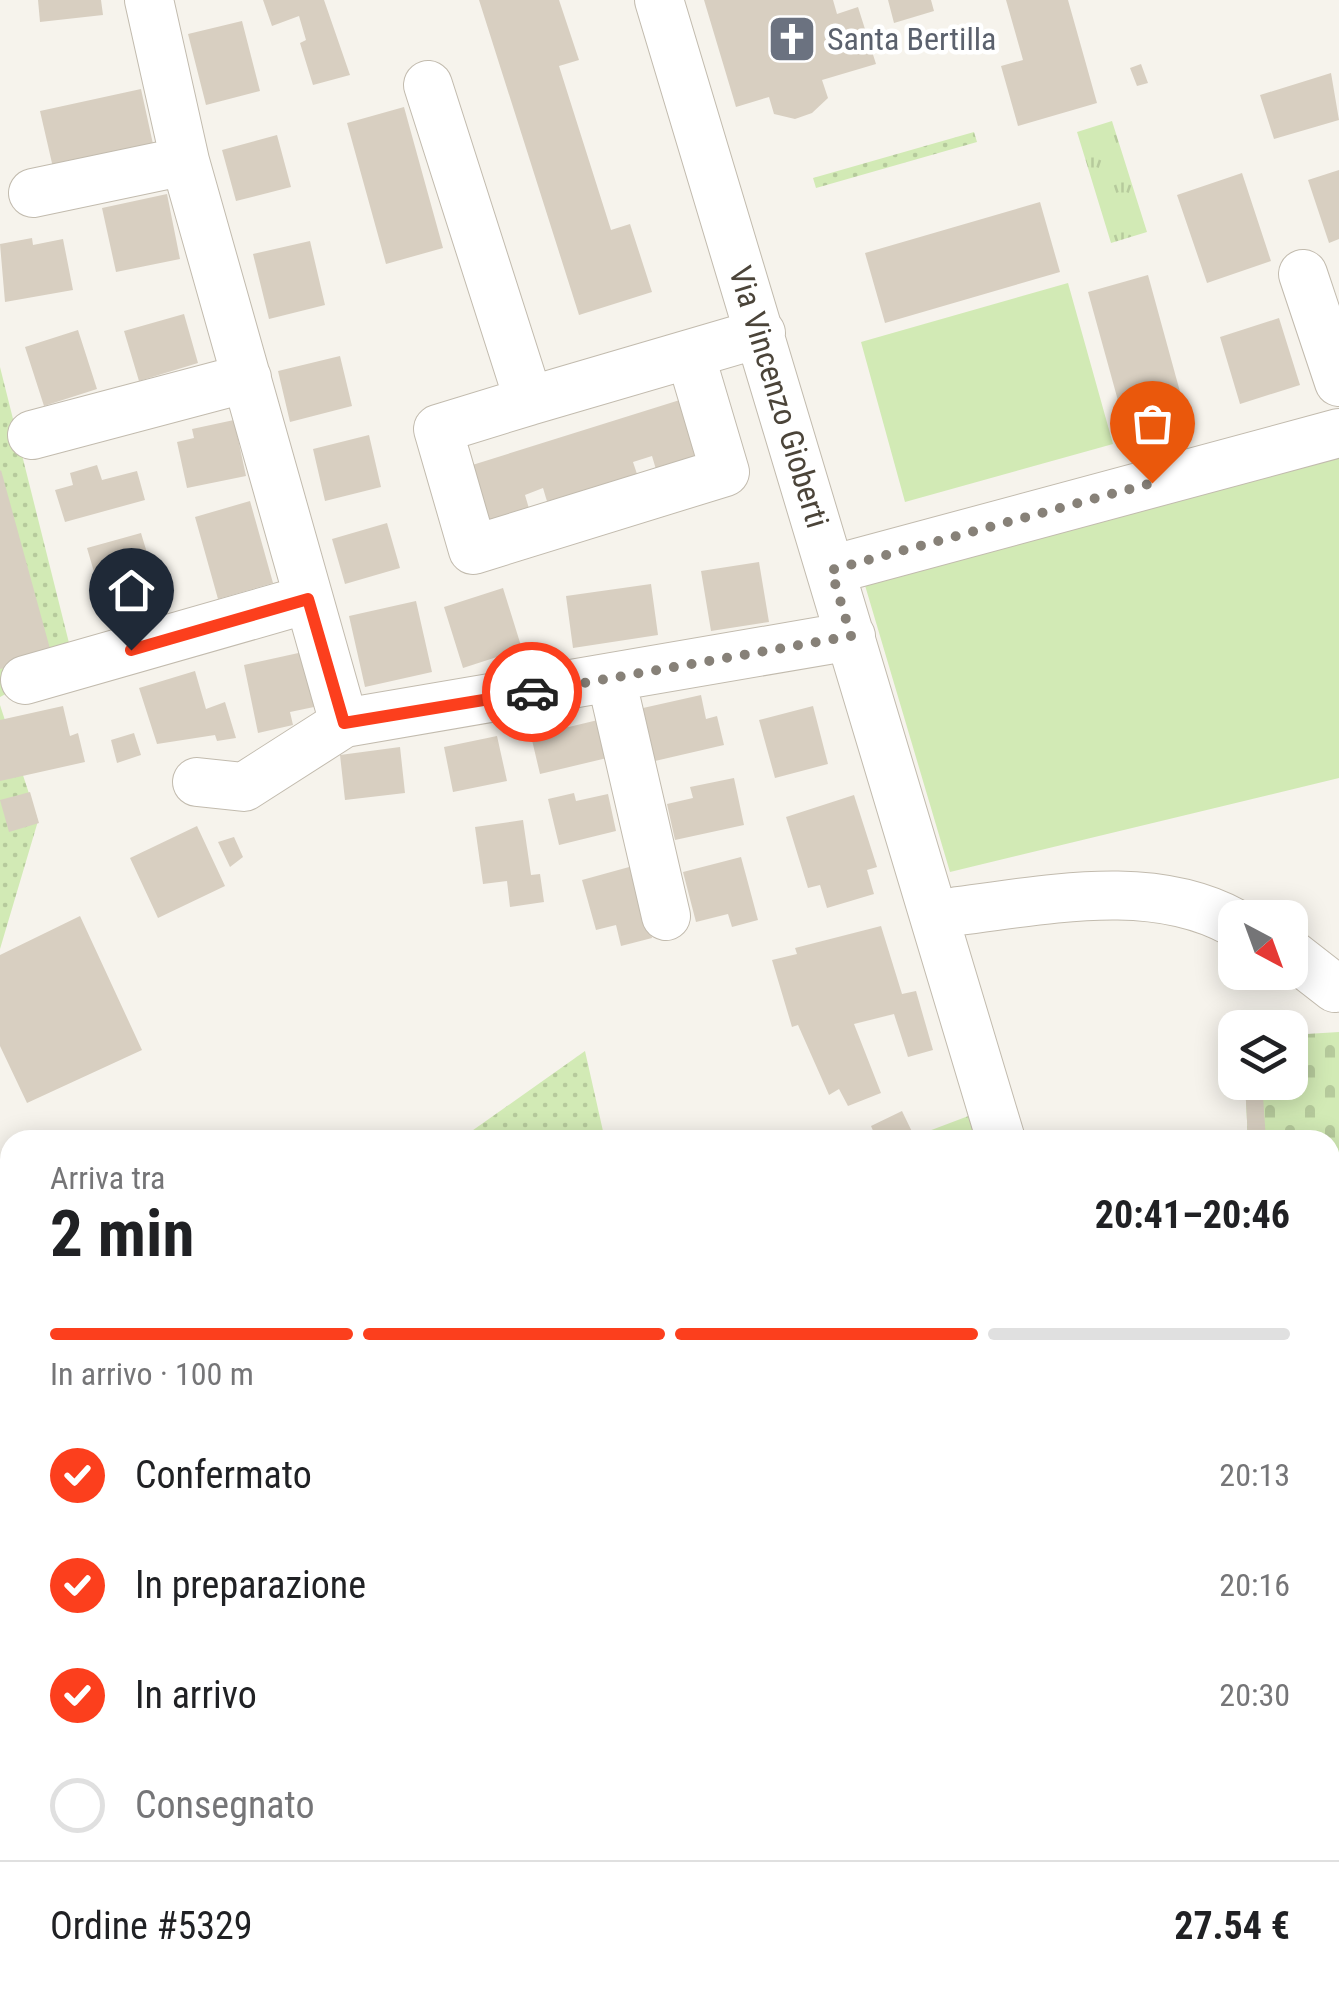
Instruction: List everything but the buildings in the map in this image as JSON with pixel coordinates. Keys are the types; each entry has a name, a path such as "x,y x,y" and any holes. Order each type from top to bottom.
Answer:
{"street":[{"path":"149,0 186,161 344,723"},
{"name":"Via Vincenzo Gioberti","path":"659,0 998,1130"},
{"path":"428,86 530,401"},
{"path":"32,193 186,161"},
{"path":"1303,274 1339,382"},
{"path":"690,354 724,472 473,550 438,429 530,401 761,333"},
{"path":"32,435 247,378"},
{"path":"831,570 1339,433"},
{"path":"25,680 308,599"},
{"path":"197,782 244,787 344,723 851,636"},
{"path":"610,678 666,916"},
{"path":"935,918 958,911 1121,894 1206,907 1218,914"},
{"path":"1308,967 1336,988"}],"green space":[{"path":"1112,121 1147,232 1111,243 1077,132"},
{"path":"974,132 977,142 816,188 813,178"},
{"path":"1068,283 1113,444 905,502 861,342"},
{"path":"0,367 73,659 0,697"},
{"path":"1339,456 1339,778 950,872 864,582"},
{"path":"0,705 38,821 0,949"},
{"path":"1339,1032 1339,1130 1247,1130 1246,1100 1308,1100 1308,1034"},
{"path":"585,1051 603,1130 473,1130"},
{"path":"979,1112 984,1130 931,1130"}],"way so far":[{"path":"532,692 851,636 831,570 1152,483"}],"place":[{"name":"Santa Bertilla","path":"792,39"}],"route":[{"path":"131,650 308,599 344,723 532,692"}]}
